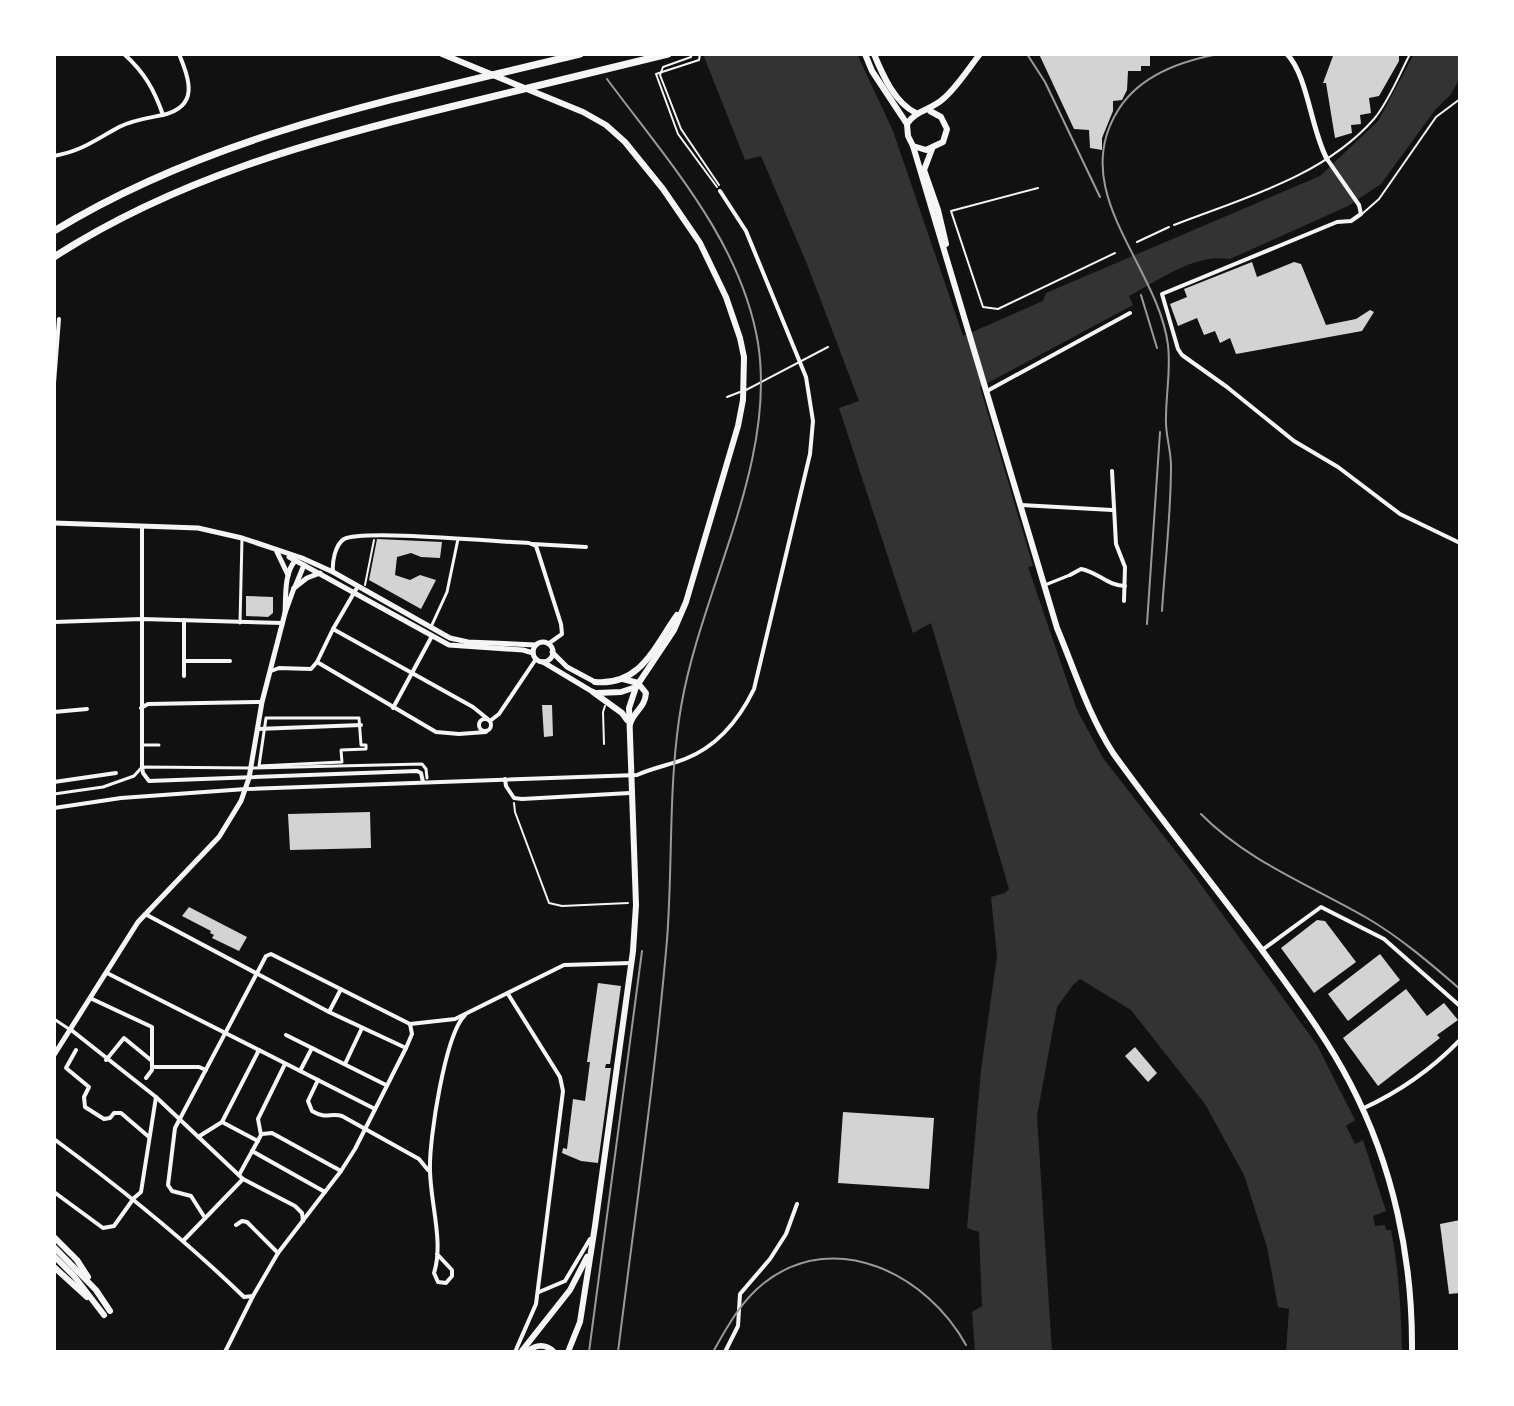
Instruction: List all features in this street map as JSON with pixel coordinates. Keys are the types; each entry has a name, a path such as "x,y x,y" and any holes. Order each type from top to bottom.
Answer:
{"highway":[{"path":"54,231 117,196 195,161 270,134 580,54"},
{"path":"54,257 125,214 239,166 309,143 668,54"}],"main road":[{"path":"442,54 583,112 606,125 625,142 663,189 700,243 726,297 740,338 744,357 743,400 738,426 686,602 674,630 634,685 605,694 593,692"},
{"path":"450,54 468,64"},
{"path":"865,54 872,71 907,124 908,136 1057,628 1101,733 1332,1050 1362,1109 1397,1207 1408,1278 1412,1352"},
{"path":"874,54 882,73 905,108 916,113 930,111 946,97 980,54"},
{"path":"1287,54 1297,70 1314,128 1328,161"},
{"path":"941,117 946,97"},
{"path":"930,111 945,123 946,136 932,149 924,170 945,231 950,271"},
{"path":"907,124 916,113"},
{"path":"913,146 932,149"},
{"path":"54,523 198,528 274,549 359,589"},
{"path":"274,549 281,556 288,576"},
{"path":"285,613 300,561"},
{"path":"54,1055 145,914 219,837 246,789 261,728 262,702 285,613 290,566 300,561 333,572 454,646 523,650 608,701 628,725"},
{"path":"294,588 320,573"},
{"path":"568,1352 580,1322 632,963 635,903 626,707 637,672 686,602"},
{"path":"433,631 458,640 536,645 542,642 548,644 567,667 595,682 611,684 637,672"},
{"path":"536,645 537,658"},
{"path":"537,658 548,660 552,652"},
{"path":"623,679 643,687 645,699 644,706 628,725"},
{"path":"524,1352 570,1290 587,1261 594,1221"},
{"path":"54,1237 77,1260 96,1290 104,1311"},
{"path":"54,1247 96,1290"},
{"path":"54,1256 104,1311"},
{"path":"54,1267 104,1311"},
{"path":"524,1352 539,1346 548,1346 554,1352"}],"street":[{"path":"124,54 154,89 163,115"},
{"path":"54,156 73,153 137,120 173,112 186,100 189,91 189,77 179,54"},
{"path":"1328,161 1359,205 1361,214 1351,221 1337,222 1162,294 1182,355 1288,437 1338,467 1400,514 1460,543"},
{"path":"54,808 121,798 259,788 637,775 683,760 721,736 735,721 754,689 813,436 813,421 806,377 746,231 721,190"},
{"path":"986,388 1130,313"},
{"path":"54,383 59,319"},
{"path":"1112,471 1116,544 1125,567 1124,601"},
{"path":"1021,505 1112,510"},
{"path":"142,526 142,767 149,781 417,771 425,780"},
{"path":"333,572 333,560 340,542 348,537 375,535 586,547"},
{"path":"240,623 242,538"},
{"path":"393,708 433,631 447,592 458,539"},
{"path":"529,543 536,546 562,634 548,644"},
{"path":"1045,585 1081,569 1089,570 1115,586 1125,586"},
{"path":"271,671 279,668 311,669 359,589"},
{"path":"54,622 142,619 283,623"},
{"path":"184,620 184,676"},
{"path":"317,662 442,734 486,732 491,728 489,720 473,707 333,629"},
{"path":"486,732 480,730 479,724 483,719 489,720 499,714 537,658"},
{"path":"184,661 230,661"},
{"path":"274,661 279,668"},
{"path":"141,708 148,704 262,702"},
{"path":"54,712 87,709"},
{"path":"266,718 359,718 361,725 361,745 366,745 366,749 341,750 342,762 259,766 261,728 266,718"},
{"path":"261,728 361,725"},
{"path":"142,745 159,745"},
{"path":"54,794 103,787 134,776 142,767 422,764 426,769 425,780"},
{"path":"54,782 116,773"},
{"path":"259,788 258,782 262,777"},
{"path":"505,779 514,798 522,799 630,793"},
{"path":"1262,950 1321,907 1384,939 1460,1006"},
{"path":"145,914 329,1012 406,1048"},
{"path":"205,1218 191,1196 172,1191 168,1185 175,1128 266,956 271,954 410,1024 440,1022 465,1015 572,963 632,963"},
{"path":"105,972 375,1109"},
{"path":"329,1012 341,989"},
{"path":"508,994 563,1083 540,1282 533,1315 515,1352"},
{"path":"89,998 152,1027 152,1064 146,1078"},
{"path":"437,1254 452,1270 452,1276 446,1283 438,1282 434,1277 437,1254 430,1172 431,1144 453,1034 465,1015"},
{"path":"54,1019 156,1097 241,1177 295,1206 302,1213 303,1221"},
{"path":"440,1022 450,1027 453,1034"},
{"path":"225,1352 278,1253 341,1171 366,1129 412,1034 410,1024"},
{"path":"345,1064 362,1028"},
{"path":"286,1035 387,1085"},
{"path":"106,1060 124,1038 152,1064 206,1070"},
{"path":"1362,1109 1435,1065 1460,1040"},
{"path":"300,1071 312,1048"},
{"path":"76,1050 66,1068 89,1087 84,1097 85,1107 104,1119 121,1113 149,1137"},
{"path":"198,1137 222,1122 259,1050"},
{"path":"184,1240 241,1177 261,1135 258,1119 285,1064"},
{"path":"318,1080 308,1101 309,1109 322,1117 339,1115 366,1129 419,1159 430,1172"},
{"path":"54,1192 107,1229 114,1226 141,1192 156,1097"},
{"path":"171,1111 185,1110"},
{"path":"222,1122 258,1141"},
{"path":"261,1135 272,1133 341,1171"},
{"path":"54,1139 134,1198 244,1297 253,1296"},
{"path":"419,1159 426,1155 431,1144"},
{"path":"252,1151 325,1192"},
{"path":"725,1352 738,1326 740,1294 778,1247 797,1204"},
{"path":"236,1225 247,1222 278,1253"},
{"path":"538,1292 565,1281 590,1239"},
{"path":"540,1282 552,1287"}],"lane":[{"path":"1174,225 1328,161 1376,117 1410,54"},
{"path":"1361,214 1379,199 1436,117 1460,99"},
{"path":"1038,188 951,211 981,304 986,309 998,309 1115,253"},
{"path":"727,397 751,388 828,347"},
{"path":"604,744 603,712 608,701"}],"path":[{"path":"692,54 663,67 656,74 671,120 721,190"},
{"path":"660,72 699,60 700,54"},
{"path":"1137,242 1174,225"},
{"path":"359,589 375,535"},
{"path":"514,798 515,812 549,903 562,906 635,903"}],"shaded area":[{"path":"703,54 857,54 893,131 963,336 1043,301 1046,293 1320,176 1378,121 1414,54 1460,54 1460,78 1451,94 1435,110 1381,184 1348,206 1230,259 1204,260 1165,276 1129,296 1133,305 980,387 1033,566 1028,567 1077,710 1103,758 1191,871 1317,1045 1355,1120 1346,1126 1355,1144 1363,1140 1386,1211 1373,1216 1375,1226 1385,1225 1386,1230 1391,1230 1399,1291 1402,1352 1286,1352 1289,1309 1278,1307 1267,1247 1244,1175 1205,1104 1131,1010 1080,979 1057,1007 1037,1116 1052,1352 975,1352 972,1312 982,1306 979,1232 967,1228 981,1070 997,956 991,897 1009,889 931,623 913,633 839,408 859,401 807,264 761,156 745,160"}],"building":[{"path":"1039,54 1150,55 1150,66 1141,66 1141,71 1128,71 1127,90 1122,100 1113,101 1113,111 1102,138 1102,150 1090,148 1089,130 1074,129"},
{"path":"1399,54 1399,61 1379,96 1369,98 1371,113 1360,115 1361,124 1351,125 1352,133 1335,138 1326,83 1323,83 1333,56"},
{"path":"1252,262 1257,277 1294,262 1301,264 1326,325 1356,319 1370,310 1374,312 1362,331 1236,354 1230,338 1220,343 1215,331 1204,335 1197,318 1178,326 1170,304 1187,297 1184,289"},
{"path":"377,539 442,542 440,558 411,553 397,557 395,575 410,580 420,575 436,580 421,609 369,580"},
{"path":"246,596 273,597 273,613 268,617 246,616"},
{"path":"542,705 552,705 553,736 544,737"},
{"path":"370,812 371,848 290,850 288,814"},
{"path":"189,907 247,937 239,951 212,938 214,935 211,931 182,916"},
{"path":"1317,920 1325,921 1356,962 1314,993 1281,948"},
{"path":"1380,954 1400,980 1348,1021 1328,994"},
{"path":"598,983 621,986 610,1064 606,1064 605,1068 611,1068 598,1163 581,1161 562,1153 563,1148 567,1149 573,1099 585,1101"},
{"path":"1406,989 1427,1016 1444,1003 1458,1020 1437,1035 1440,1038 1378,1086 1343,1038"},
{"path":"1135,1047 1157,1073 1148,1082 1125,1056"},
{"path":"843,1112 934,1118 929,1189 838,1183"},
{"path":"1460,1220 1460,1293 1449,1294 1440,1224"}],"railway":[{"path":"1027,54 1045,82 1100,197"},
{"path":"1162,611 1171,484 1166,424 1168,345 1161,316 1109,200 1103,171 1105,142 1117,112 1136,89 1175,66 1219,54"},
{"path":"607,79 699,203 736,270 758,343 761,389 757,434 747,480 704,617 681,707 672,794 669,911 662,992 618,1352"},
{"path":"1141,295 1157,348"},
{"path":"1147,624 1160,432"},
{"path":"1201,814 1259,859 1392,934 1460,989"},
{"path":"589,1352 642,951"},
{"path":"713,1352 735,1315 764,1283 792,1267 820,1259 849,1260 877,1267 904,1280 928,1298 949,1320 966,1345"}]}
